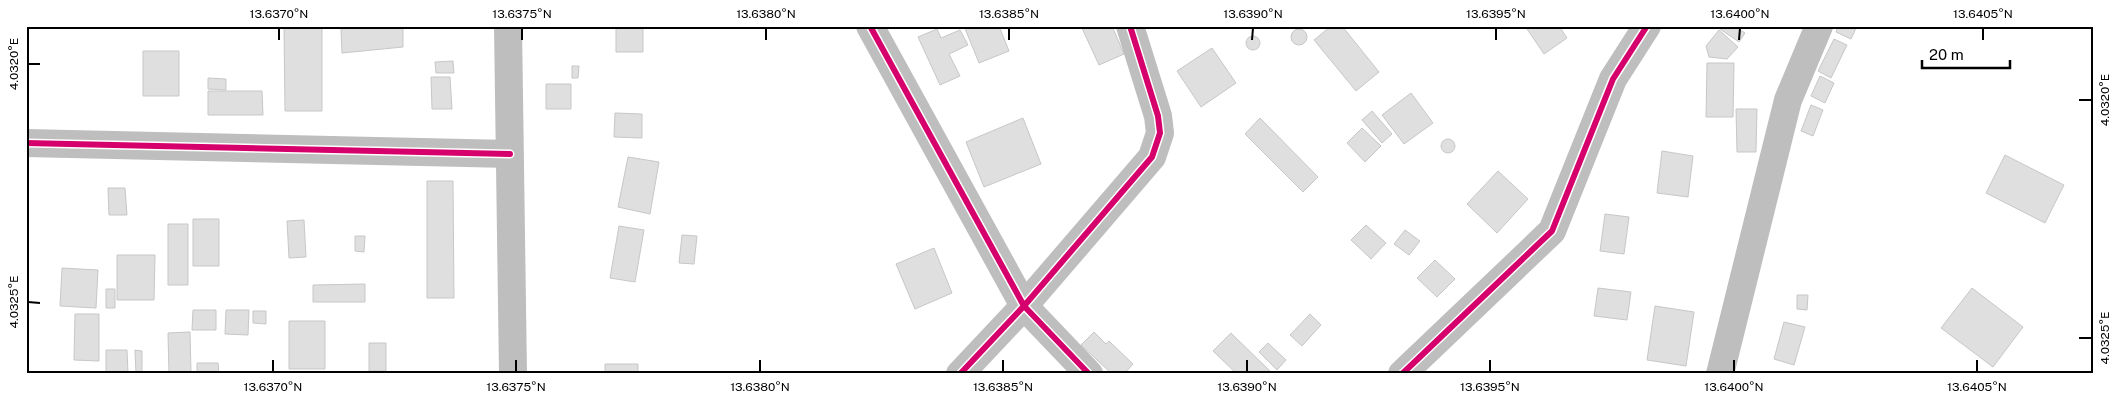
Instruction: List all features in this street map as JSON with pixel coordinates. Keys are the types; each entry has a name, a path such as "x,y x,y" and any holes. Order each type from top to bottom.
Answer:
{"street":[{"path":"508,26 513,374"},
{"path":"870,26 1024,306 1089,374"},
{"path":"960,374 1024,306 1152,157 1160,134 1158,116 1130,26"},
{"path":"1402,374 1552,231 1613,79 1647,26"},
{"path":"1720,374 1788,100 1819,26"},
{"path":"26,143 510,154"}],"building":[{"path":"284,26 322,26 322,111 285,111"},
{"path":"403,26 403,47 342,53 341,29"},
{"path":"616,26 643,26 643,52 616,52"},
{"path":"964,26 999,26 1009,51 979,63"},
{"path":"1081,26 1112,26 1124,54 1099,65"},
{"path":"1331,26 1342,26 1379,72 1356,91 1314,40"},
{"path":"1525,26 1559,26 1567,38 1544,54"},
{"path":"1722,26 1734,26 1745,33 1739,42 1720,29"},
{"path":"1838,26 1857,26 1851,39 1836,32"},
{"path":"937,29 941,38 960,30 968,45 949,54 960,76 940,85 918,37"},
{"path":"1296,29 1302,29 1307,34 1305,43 1296,45 1291,40 1291,34"},
{"path":"1719,30 1738,47 1727,59 1709,57 1706,46"},
{"path":"1250,36 1256,36 1260,43 1256,50 1250,50 1246,46 1246,40"},
{"path":"1834,39 1847,45 1831,78 1818,71"},
{"path":"1212,48 1236,83 1201,107 1177,71"},
{"path":"143,51 179,51 179,96 143,96"},
{"path":"453,61 454,73 436,73 435,62"},
{"path":"1707,63 1734,63 1733,117 1706,117"},
{"path":"572,66 579,66 578,78 572,78"},
{"path":"1820,76 1834,83 1825,103 1811,96"},
{"path":"431,77 450,77 452,109 432,109"},
{"path":"208,78 226,79 226,90 208,89"},
{"path":"546,84 571,84 571,109 546,109"},
{"path":"208,91 262,91 263,115 208,115"},
{"path":"1411,93 1433,123 1404,144 1382,115"},
{"path":"1811,105 1823,110 1813,136 1801,131"},
{"path":"1736,109 1757,109 1756,152 1737,152"},
{"path":"1372,111 1392,134 1382,143 1362,120"},
{"path":"615,113 642,114 642,138 614,137"},
{"path":"1023,118 1041,164 984,187 966,142"},
{"path":"1260,118 1318,177 1303,192 1245,134"},
{"path":"1362,128 1381,146 1365,162 1347,143"},
{"path":"1445,139 1451,139 1455,146 1451,153 1445,153 1441,149 1441,143"},
{"path":"1662,151 1693,156 1688,197 1657,193"},
{"path":"2005,155 2064,185 2045,223 1986,193"},
{"path":"628,157 659,162 650,214 618,207"},
{"path":"1498,171 1528,199 1497,233 1467,204"},
{"path":"427,181 453,181 454,298 427,298"},
{"path":"108,188 125,188 127,215 109,215"},
{"path":"1605,214 1629,217 1624,254 1600,251"},
{"path":"193,219 219,219 219,266 193,266"},
{"path":"304,220 306,257 289,258 287,221"},
{"path":"168,224 188,224 188,285 168,285"},
{"path":"1366,225 1386,243 1371,259 1351,240"},
{"path":"619,226 644,230 635,282 610,278"},
{"path":"1405,230 1420,241 1409,255 1394,244"},
{"path":"682,235 697,236 694,264 679,263"},
{"path":"355,236 365,236 364,252 355,251"},
{"path":"934,248 952,293 915,309 896,264"},
{"path":"117,255 155,255 154,300 117,300"},
{"path":"1435,260 1455,279 1437,297 1417,278"},
{"path":"62,268 98,270 96,308 60,306"},
{"path":"365,284 365,302 313,302 313,285"},
{"path":"1598,288 1631,292 1627,320 1594,316"},
{"path":"1972,288 2023,327 1993,367 1941,328"},
{"path":"106,289 115,289 115,308 106,308"},
{"path":"1797,295 1808,295 1807,310 1797,309"},
{"path":"1655,306 1694,312 1686,366 1647,360"},
{"path":"193,310 216,310 216,330 192,330"},
{"path":"226,310 249,310 248,335 225,334"},
{"path":"253,311 266,311 266,324 253,323"},
{"path":"75,314 99,314 99,361 74,360"},
{"path":"1310,314 1321,325 1302,346 1290,335"},
{"path":"289,321 325,321 325,369 289,369"},
{"path":"1784,322 1805,327 1794,365 1774,359"},
{"path":"190,332 191,373 169,374 168,333"},
{"path":"1094,332 1106,344 1109,341 1133,364 1124,374 1112,374 1081,345"},
{"path":"1231,333 1271,374 1237,374 1213,351"},
{"path":"369,343 386,343 386,371 369,371"},
{"path":"1268,343 1286,360 1277,370 1259,352"},
{"path":"106,350 127,350 128,374 106,374"},
{"path":"135,350 142,351 142,374 136,374"},
{"path":"197,363 218,363 219,374 197,374"},
{"path":"605,364 638,364 638,374 605,374"}],"cycle path":[{"path":"870,26 1024,306 1089,374"},
{"path":"960,374 1024,306 1152,157 1160,133 1158,116 1130,26"},
{"path":"1402,374 1552,231 1613,79 1647,26"},
{"path":"26,143 510,154"}]}
